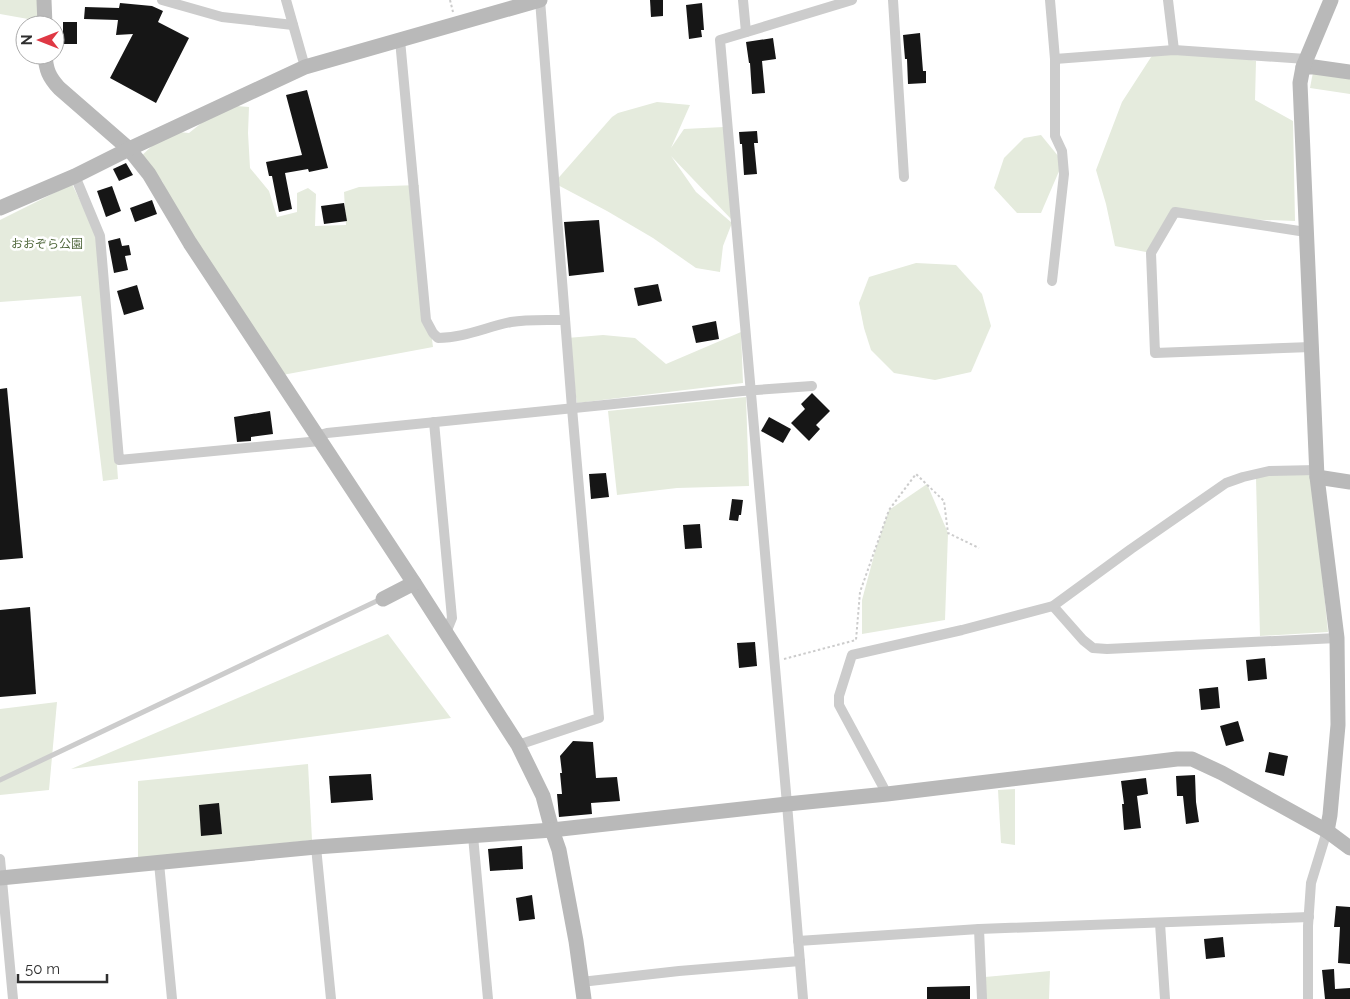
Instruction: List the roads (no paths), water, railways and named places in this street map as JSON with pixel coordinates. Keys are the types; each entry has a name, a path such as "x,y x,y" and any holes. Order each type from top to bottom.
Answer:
{"street":[{"path":"44,0 45,15"},
{"path":"162,0 222,17 293,25"},
{"path":"286,0 304,67"},
{"path":"0,208 75,176 304,67 540,0 572,408 600,718 518,745"},
{"path":"743,0 746,32"},
{"path":"803,999 720,40 852,0"},
{"path":"893,0 904,177"},
{"path":"1050,0 1055,59 1055,136 1062,151 1064,174 1052,282"},
{"path":"1168,0 1174,50"},
{"path":"1308,999 1311,883 1327,831 1330,814 1338,724 1338,638 1317,474 1300,83 1304,63 1331,0"},
{"path":"400,40 426,320 433,333 438,338 450,338 465,336 514,321 566,320"},
{"path":"1055,59 1174,50 1304,63 1350,72"},
{"path":"46,65 50,77 59,88 130,149 149,174 190,244 414,583 518,745 543,796 559,850 566,882 584,999"},
{"path":"75,176 100,236 119,460 318,438 328,433 751,390 812,386"},
{"path":"1306,232 1175,212 1151,253 1155,353 1311,347"},
{"path":"434,422 452,618 446,633"},
{"path":"887,794 839,705 839,696 852,655 962,630 1054,606 1226,483 1243,477 1269,471 1317,474 1350,482"},
{"path":"383,599 414,583"},
{"path":"1054,606 1093,648 1107,650 1338,638"},
{"path":"1,877 316,847 552,830 887,794 1177,759 1192,759 1222,773 1327,831 1350,848"},
{"path":"472,836 488,999"},
{"path":"316,847 331,999"},
{"path":"0,859 13,999"},
{"path":"159,863 172,999"},
{"path":"798,941 978,929 1309,917"},
{"path":"1160,922 1166,999"},
{"path":"978,929 982,999"},
{"path":"581,982 800,961"}],"lane":[{"path":"0,780 383,599"}],"park label":[{"name":"おおぞら公園","path":"47,244"}]}
